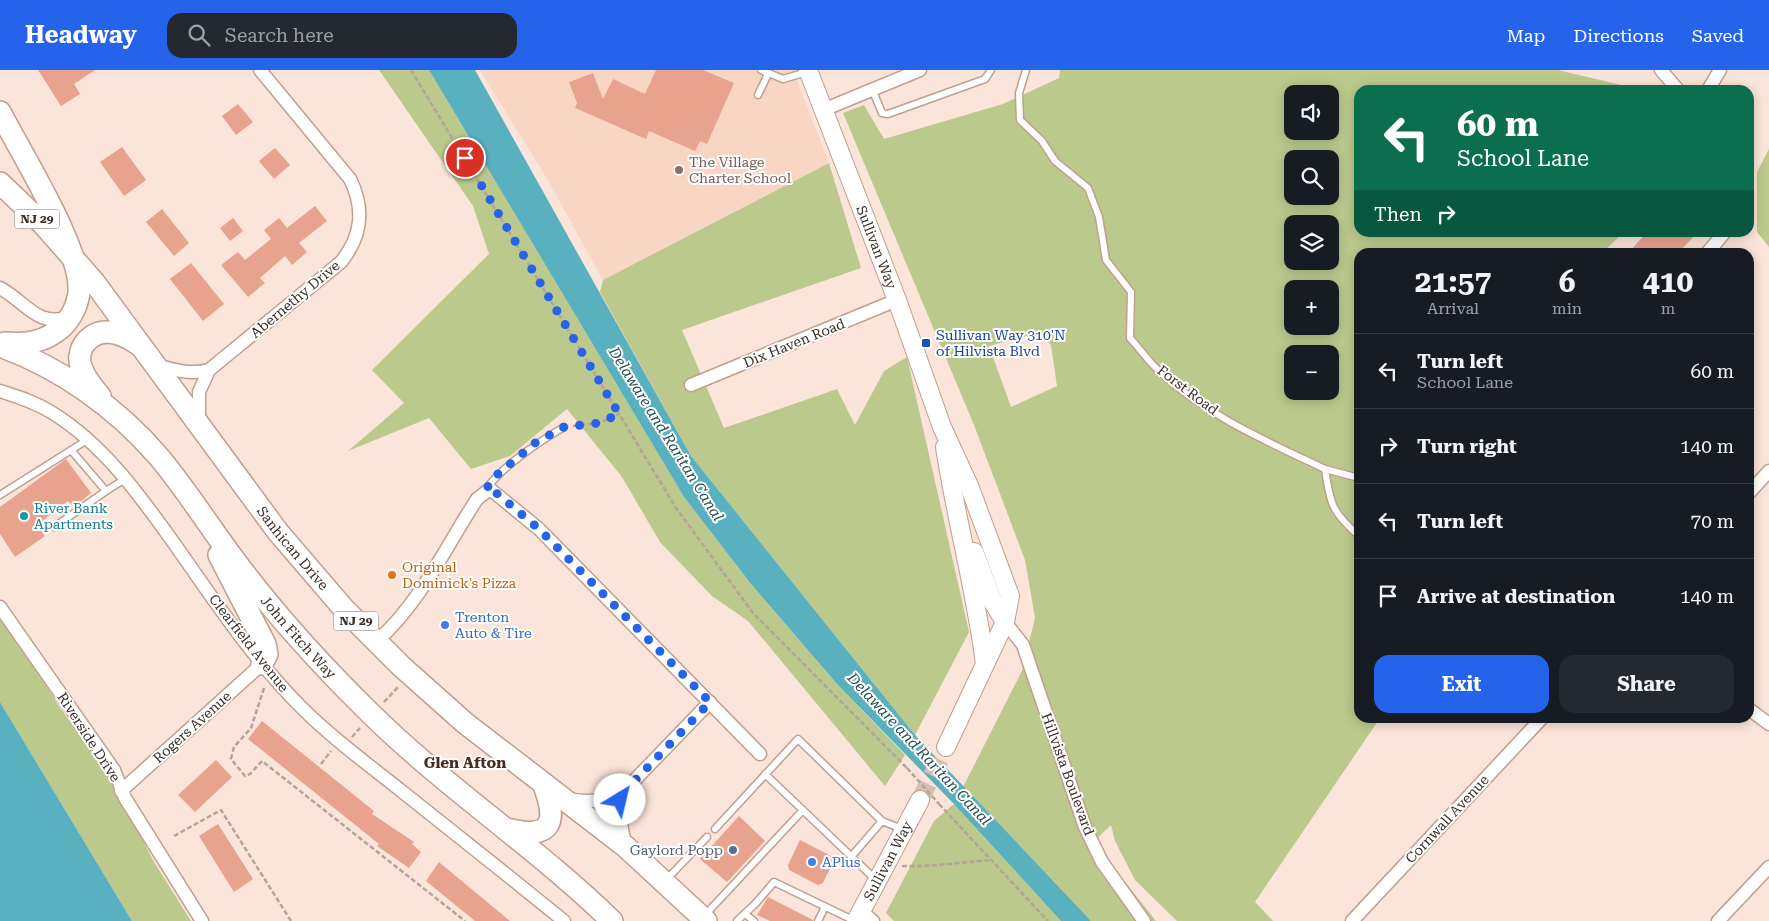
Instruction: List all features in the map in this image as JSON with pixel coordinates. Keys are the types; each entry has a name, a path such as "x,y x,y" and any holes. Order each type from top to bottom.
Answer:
{"highway":[{"path":"0,112 58,222 73,257 79,293 71,316 57,331 37,342 0,344"},
{"name":"Sanhican Drive","path":"0,183 73,257 199,423 278,532 316,578 376,642 465,723 626,847 704,919"},
{"path":"114,412 83,370 80,357 83,347 93,336 109,332 122,334 142,347"},
{"name":"John Fitch Way","path":"0,344 64,377 114,412 158,457 276,614 315,657 371,714 419,758 570,882 612,921"},
{"path":"203,517 224,567 265,644 267,654 262,664"},
{"path":"506,829 531,834 540,831 548,824 552,810 543,783"}],"main road":[{"name":"Sullivan Way","path":"808,71 897,300 942,427 970,488 1010,596 1005,622 946,747"},
{"name":"Sullivan Way","path":"942,427 951,490 976,603 985,664"},
{"path":"959,522 978,561 993,602 1005,622"},
{"name":"Sullivan Way","path":"861,919 878,881 920,800"}],"street":[{"name":"Abernethy Drive","path":"199,423 199,392 209,370 341,262 355,242 360,226 361,209 358,193 350,179 260,70"},
{"path":"823,110 920,70"},
{"path":"1661,70 1674,85"},
{"path":"1711,85 1720,70"},
{"path":"1711,248 1721,237"},
{"path":"0,288 41,318 57,320 71,316"},
{"name":"Dix Haven Road","path":"691,384 897,300"},
{"path":"155,364 176,371 197,374 209,370"},
{"name":"Clearfield Avenue","path":"0,391 29,401 51,412 87,440 125,479 145,502 262,664 303,709 341,743 564,921"},
{"path":"1754,488 1769,471"},
{"path":"376,642 390,630 427,584 468,514 488,490 539,529 760,754"},
{"name":"Riverside Drive","path":"0,607 114,770 121,790 202,921"},
{"name":"Hillvista Boulevard","path":"1005,622 1023,644 1085,827 1102,862 1144,921"},
{"name":"Rogers Avenue","path":"121,790 262,664"},
{"path":"626,847 620,812 620,800 626,790 710,702"},
{"path":"1754,713 1769,724"},
{"name":"Cornwall Avenue","path":"1352,921 1537,723"},
{"path":"564,799 589,802 616,796 626,790"},
{"path":"1718,921 1769,867"}],"lane":[{"path":"872,89 879,110 882,113 888,114 985,79 991,70"},
{"name":"Forst Road","path":"1026,70 1019,93 1020,120 1042,141 1056,161 1088,188 1099,217 1106,260 1131,292 1130,338 1161,372 1201,403 1250,434 1325,469 1354,477"},
{"path":"758,95 764,72 783,79 808,71"},
{"path":"488,490 492,479 535,443 564,427"},
{"path":"0,495 87,440"},
{"path":"71,450 106,491"},
{"path":"1325,469 1330,501 1341,520 1354,532"},
{"path":"54,527 125,479"},
{"path":"715,829 798,739 882,821 905,830"},
{"path":"765,774 851,858 878,881"},
{"path":"704,919 803,810"},
{"path":"851,858 882,821"},
{"path":"665,882 708,837"},
{"path":"737,921 774,882 825,907 861,919"},
{"path":"818,921 825,907"},
{"path":"745,914 754,921"}],"path":[{"path":"411,70 676,508 754,613 907,768 1048,921"},
{"path":"564,427 599,423 619,414"},
{"path":"265,686 251,728 237,742 232,753 231,759 245,776 262,761 465,921"},
{"path":"321,764 332,749"},
{"path":"174,836 221,810 291,921"},
{"path":"900,866 928,867 949,862 992,860"}],"shaded area":[{"name":"The Village Charter School","path":"480,70 793,70 829,163 603,280 546,177"}],"green space":[{"path":"379,70 429,70 684,497 751,584 837,684 905,755 885,786 748,621 712,596 660,542 622,477 567,409 510,456 471,469 429,418 348,451 404,403 372,370 489,254 473,206"},
{"path":"1060,70 1558,70 1621,85 1354,85 1354,237 1619,237 1607,248 1354,248 1354,723 1377,723 1255,902 1273,921 1177,921 1135,880 1115,841 1111,825 1093,842 1156,921 1091,921 963,787 1022,671 1035,618 1025,560 974,425 843,113 864,105 884,139 1003,104 1059,78","holes":["1038,333 1051,345 1057,386 1011,407 989,346"]},
{"path":"1769,149 1769,247 1757,232 1757,172"},
{"path":"829,163 861,268 682,330 724,428 837,389 855,425 884,371 907,357 969,632 915,735 691,456 600,292 603,280"},
{"path":"0,614 61,709 110,776 154,862 191,921 132,921 0,702"},
{"path":"954,804 1061,921 894,921 886,913 934,821"}],"water":[{"name":"Delaware and Raritan Canal","path":"429,70 475,70 691,456 915,735 1091,921 1061,921 954,804 837,684 751,584 684,497"},
{"path":"0,702 132,921 0,921"}],"building":[{"path":"38,70 95,70 74,84 80,94 61,106"},
{"path":"656,70 703,70 734,83 707,144 700,141 695,151 649,131 646,139 575,108 577,103 569,82 593,73 603,99 613,79 645,94"},
{"path":"238,104 253,122 236,135 222,116"},
{"path":"122,147 146,180 124,196 100,162"},
{"path":"275,148 290,165 274,179 259,161"},
{"path":"315,206 327,221 299,243 307,252 292,265 285,256 260,278 265,283 248,297 221,265 238,252 245,260 271,239 264,230 279,218 287,228"},
{"path":"162,209 189,243 174,256 146,222"},
{"path":"233,218 243,231 230,241 220,228"},
{"path":"1642,237 1693,237 1683,248 1633,248"},
{"path":"191,263 224,304 203,321 170,279"},
{"name":"River Bank Apartments","path":"66,459 91,493 74,507 68,501 38,524 45,536 15,557 0,534 0,507"},
{"path":"262,721 374,811 372,814 414,842 412,844 421,852 409,868 377,846 379,844 248,739"},
{"path":"216,760 232,777 195,812 178,795"},
{"name":"Gaylord Popp","path":"739,816 765,841 727,882 700,859"},
{"path":"218,824 253,879 234,892 199,836"},
{"name":"APlus","path":"800,840 835,858 823,883 818,885 789,870 788,865"},
{"path":"439,862 510,921 475,921 426,881"},
{"path":"768,897 813,921 770,921 757,915"}],"tunnel":[{"path":"920,800 946,747"}],"place":[{"name":"The Village Charter School","path":"679,170"},
{"name":"Sullivan Way 310'N of Hilvista Blvd","path":"926,343"},
{"name":"River Bank Apartments","path":"24,516"},
{"name":"Original Dominick's Pizza","path":"392,575"},
{"name":"Trenton Auto & Tire","path":"445,625"},
{"name":"Gaylord Popp","path":"733,850"},
{"name":"APlus","path":"812,862"}],"district":[{"name":"Glen Afton","path":"465,763"}],"route":[{"path":"465,158 619,414 599,423 564,427 535,443 514,463 492,479 486,490 494,491 539,529 710,702 626,790 620,800"}]}
